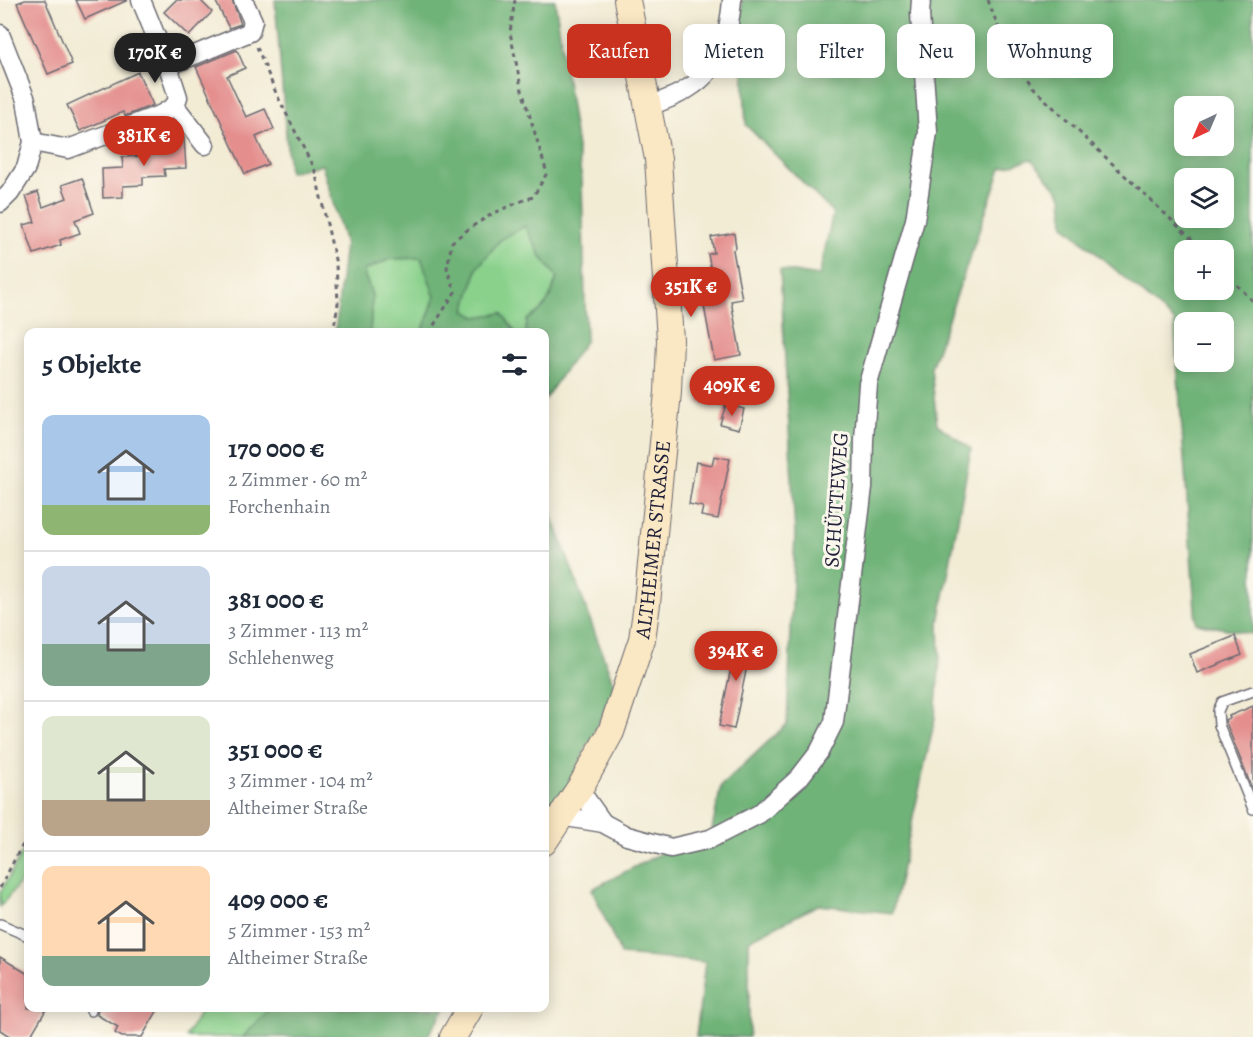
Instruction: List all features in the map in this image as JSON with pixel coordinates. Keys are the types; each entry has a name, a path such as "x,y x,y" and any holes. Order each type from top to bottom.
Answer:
{"street":[{"path":"33,142 68,149 162,114 175,106 178,97 141,0"},
{"path":"168,66 250,32 253,21 243,0"},
{"name":"ALTHEIMER STRASSE","path":"549,834 579,789 611,732 642,639 668,392 670,340 658,159 627,0"},
{"path":"648,106 675,98 703,78 719,57 730,28 732,0"},
{"name":"SCHÜTTEWEG","path":"560,816 603,823 627,836 671,848 710,839 759,814 800,778 819,752 834,722 862,498 868,384 915,220 928,132 921,0"},
{"path":"0,203 10,193 26,168 33,142 26,100 2,44"},
{"path":"175,106 204,145"},
{"name":"SCHÜTTEWEG","path":"579,789 603,823"},
{"path":"453,1037 468,1012"}],"lane":[{"path":"1253,691 1222,702 1218,711 1219,725 1253,809"},
{"path":"0,924 24,934"}],"path":[{"path":"432,328 455,292 447,268 452,242 478,221 502,208 533,197 547,173 521,87 510,32 515,0"},
{"path":"988,0 1008,53 1033,88 1193,240"},
{"path":"250,32 276,93 315,171 336,264 338,303 334,328"},
{"path":"1234,282 1253,301"},
{"path":"0,888 24,844"}],"green space":[{"path":"275,0 555,0 582,181 586,340 549,393 549,328 526,328 527,320 540,311 547,302 557,277 542,258 525,226 500,240 477,268 465,311 477,317 502,313 512,328 424,328 435,297 421,258 390,259 363,271 372,295 370,328 336,328 345,243 322,165 289,172"},
{"path":"742,0 1253,0 1253,634 1196,623 1178,372 1234,372 1234,312 1174,312 1174,321 1064,225 1062,195 1031,159 1001,168 931,368 937,424 971,449 939,623 940,657 935,718 892,913 818,905 749,940 749,1037 696,1037 705,962 621,955 592,889 671,848 710,839 721,786 787,724 795,533 780,270 819,276 833,213 746,125 743,78 785,78 785,24 741,24"},
{"path":"525,226 542,258 557,276 547,302 540,311 527,320 526,328 512,328 502,313 477,317 465,312 477,268 500,240"},
{"path":"422,258 435,297 424,328 370,328 372,295 363,271 390,259"},
{"path":"549,507 615,688 571,781 549,812"},
{"path":"24,849 24,878 0,907 0,893"},
{"path":"200,1012 266,1012 243,1037 186,1037"},
{"path":"266,1012 443,1012 427,1037 243,1037"}],"building":[{"path":"25,0 45,0 72,64 48,74 17,3"},
{"path":"76,0 128,0 85,19"},
{"path":"176,0 200,0 212,12 189,36 164,12"},
{"path":"215,0 232,0 241,24 229,28"},
{"path":"237,50 245,68 227,76 246,117 265,109 274,129 256,137 268,164 245,174 196,67"},
{"path":"138,72 153,105 125,116 123,112 80,131 67,105"},
{"path":"184,138 186,168 164,169 165,176 143,177 143,185 123,186 123,197 103,198 102,169 123,168 122,157 144,156 143,147 165,146 165,139"},
{"path":"82,178 94,213 75,220 80,233 60,240 61,245 34,254 24,225 35,222 26,196 38,192 43,207 67,198 62,185"},
{"path":"734,233 736,248 733,250 742,299 731,301 741,355 714,360 704,306 717,304 708,254 714,253 711,237"},
{"path":"701,377 727,379 726,404 699,403"},
{"path":"726,404 744,409 739,429 720,424"},
{"path":"714,456 730,459 718,519 701,516 703,507 689,504 696,462 712,465"},
{"path":"738,634 753,637 734,729 719,726"},
{"path":"1235,636 1242,655 1197,673 1190,654"},
{"path":"1253,706 1253,791 1225,720"},
{"path":"0,957 24,972 24,1012 45,1012 30,1037 11,1037 0,1030"},
{"path":"97,1012 157,1012 142,1037 122,1037 115,1033 118,1027 97,1015"}]}
